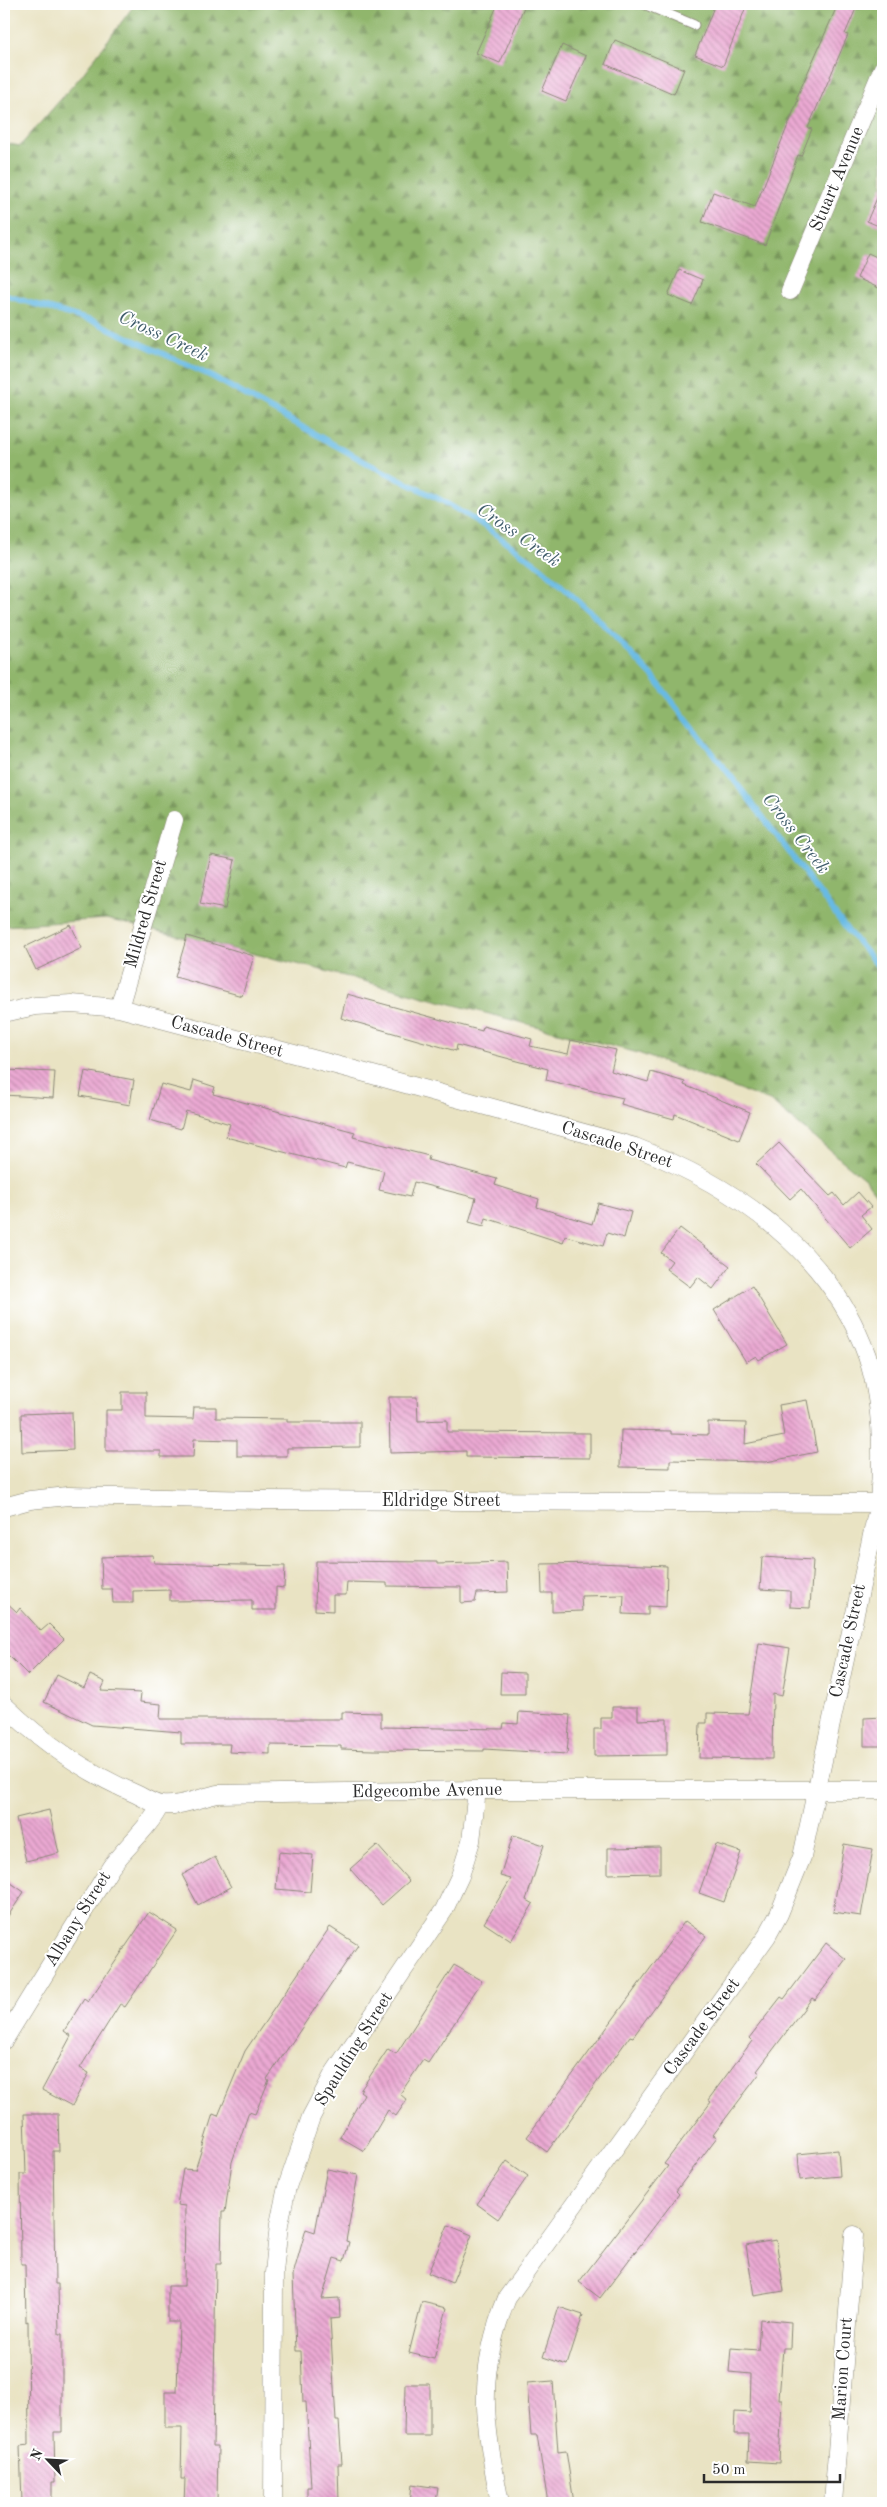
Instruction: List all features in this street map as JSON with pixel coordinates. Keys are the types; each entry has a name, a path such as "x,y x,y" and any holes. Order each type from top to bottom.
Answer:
{"street":[{"name":"Stuart Avenue","path":"790,291 883,68"},
{"name":"Mildred Street","path":"119,1008 174,820"},
{"name":"Cascade Street","path":"4,1013 34,1006 72,1004 119,1008 351,1069 634,1147 672,1162 737,1197 767,1219 820,1271 835,1291 854,1323 868,1358 876,1394 881,1431 882,1468 879,1503 817,1790 797,1872 779,1914 767,1936 507,2298 497,2321 486,2382 487,2432 500,2503"},
{"name":"Eldridge Street","path":"4,1507 30,1500 68,1496 263,1500 879,1503"},
{"name":"Edgecombe Avenue","path":"4,1705 42,1739 83,1767 126,1790 160,1805 180,1804 217,1794 477,1790 883,1790"},
{"name":"Spaulding Street","path":"273,2503 274,2273 279,2224 287,2187 311,2117 334,2073 444,1910 460,1876 471,1841 477,1790"},
{"name":"Albany Street","path":"4,2040 111,1867 125,1847 152,1821 160,1805"},
{"name":"Marion Court","path":"833,2503 854,2235"}],"lane":[{"path":"644,4 694,25"}],"green space":[{"path":"135,4 883,4 883,1205 867,1181 770,1101 638,1053 314,968 106,919 4,926 4,143 20,146 82,75"}],"building":[{"path":"498,4 516,4 524,7 500,63 476,53"},
{"path":"715,4 747,4 723,66 695,55"},
{"path":"838,4 858,4 845,34 848,35 808,128 812,129 801,156 798,155 765,245 702,222 713,192 755,207 798,100 796,99"},
{"path":"615,40 684,69 674,94 605,64"},
{"path":"562,45 586,56 566,101 542,91"},
{"path":"883,184 883,228 867,221"},
{"path":"868,253 883,260 883,290 857,278"},
{"path":"679,270 703,280 692,305 668,295"},
{"path":"211,855 235,860 225,909 200,904"},
{"path":"71,925 82,948 36,970 25,947"},
{"path":"187,936 254,956 242,996 175,977"},
{"path":"347,994 482,1031 483,1026 532,1039 530,1046 568,1054 571,1040 616,1050 611,1071 648,1082 651,1072 685,1082 684,1085 750,1112 739,1140 675,1114 674,1119 621,1104 623,1098 546,1080 548,1069 457,1045 456,1051 341,1018"},
{"path":"4,1070 55,1072 53,1098 4,1095"},
{"path":"85,1071 134,1080 130,1105 80,1096"},
{"path":"194,1080 215,1087 213,1094 355,1132 353,1137 429,1156 428,1160 497,1179 495,1185 539,1199 537,1207 592,1224 598,1203 631,1212 624,1238 607,1233 603,1246 565,1236 563,1243 486,1218 484,1226 469,1222 476,1198 414,1182 410,1197 379,1190 384,1171 347,1162 345,1168 226,1137 230,1124 186,1111 181,1129 150,1120 161,1084 191,1092"},
{"path":"779,1143 830,1196 834,1193 844,1205 858,1192 871,1207 861,1215 872,1229 850,1248 801,1189 790,1199 756,1164"},
{"path":"680,1228 730,1266 713,1289 698,1277 690,1287 666,1269 672,1261 661,1253"},
{"path":"752,1286 787,1344 759,1360 756,1356 746,1362 714,1310"},
{"path":"122,1392 146,1392 146,1418 193,1419 194,1407 216,1407 216,1418 287,1419 287,1422 360,1422 360,1447 287,1448 287,1456 237,1456 237,1440 194,1439 193,1457 161,1457 161,1451 106,1451 106,1410 122,1410"},
{"path":"389,1397 417,1397 418,1421 447,1420 447,1432 590,1433 590,1458 466,1457 466,1451 390,1453"},
{"path":"807,1400 817,1452 766,1462 670,1460 670,1468 620,1467 621,1430 671,1431 671,1434 708,1435 708,1422 746,1423 745,1444 784,1436 779,1405"},
{"path":"72,1412 73,1450 22,1452 21,1414"},
{"path":"153,1555 154,1563 285,1566 284,1588 276,1587 276,1610 252,1610 252,1600 170,1601 170,1590 133,1591 133,1603 113,1603 112,1589 102,1589 101,1557"},
{"path":"762,1557 813,1560 810,1608 790,1607 790,1591 760,1589"},
{"path":"316,1561 437,1562 437,1564 507,1562 508,1592 477,1593 475,1602 461,1603 461,1587 387,1586 387,1583 347,1582 346,1595 333,1595 333,1611 315,1610"},
{"path":"597,1563 667,1566 666,1607 648,1606 648,1615 623,1614 624,1595 581,1596 582,1611 552,1612 552,1593 542,1593 541,1564"},
{"path":"4,1600 17,1612 20,1608 41,1631 49,1624 64,1639 28,1675 4,1651"},
{"path":"759,1643 790,1648 782,1696 773,1694 772,1759 699,1758 700,1723 707,1723 707,1713 748,1714"},
{"path":"501,1672 525,1673 525,1694 500,1694"},
{"path":"57,1675 84,1688 90,1675 105,1682 101,1691 141,1693 140,1702 161,1704 160,1719 342,1719 342,1712 381,1713 381,1727 503,1729 504,1723 518,1724 519,1712 570,1715 567,1754 484,1749 484,1751 373,1750 341,1749 341,1746 270,1745 270,1754 229,1752 230,1744 181,1744 181,1732 92,1725 44,1702"},
{"path":"612,1707 638,1707 638,1720 667,1719 667,1755 594,1756 594,1729 601,1729 601,1718 612,1718"},
{"path":"883,1717 883,1746 864,1746 864,1718"},
{"path":"49,1810 59,1853 26,1861 16,1818"},
{"path":"513,1835 544,1845 526,1900 533,1904 511,1941 484,1923 511,1879 500,1876"},
{"path":"716,1844 741,1852 724,1902 699,1893"},
{"path":"844,1844 873,1849 861,1916 833,1912"},
{"path":"377,1845 409,1881 382,1905 350,1869"},
{"path":"660,1847 660,1873 608,1874 608,1848"},
{"path":"279,1852 313,1855 310,1892 276,1889"},
{"path":"215,1857 231,1887 198,1905 182,1875"},
{"path":"4,1878 24,1892 4,1922"},
{"path":"149,1912 177,1930 125,2007 120,2004 80,2068 89,2073 72,2106 42,2090 71,2036 64,2031 84,1999 88,2002"},
{"path":"685,1921 706,1936 633,2037 630,2036 547,2152 527,2137"},
{"path":"330,1927 358,1945 267,2079 269,2080 255,2114 249,2112 232,2162 225,2212 222,2212 221,2264 216,2264 213,2446 218,2446 217,2503 184,2503 185,2479 181,2479 182,2428 165,2428 165,2392 177,2392 179,2322 168,2322 168,2286 184,2286 185,2206 177,2205 183,2169 195,2170 213,2114 218,2116 245,2051"},
{"path":"826,1943 846,1959 815,2000 812,1998 757,2071 760,2073 713,2135 717,2137 676,2191 679,2194 600,2298 579,2282 668,2166 664,2164 711,2102 708,2100 752,2041 749,2038 781,1997 784,1999"},
{"path":"454,1965 482,1981 428,2063 423,2060 400,2094 407,2100 396,2116 388,2110 364,2151 340,2137 364,2094 360,2091 388,2049 396,2054"},
{"path":"24,2114 58,2114 59,2151 53,2151 55,2284 58,2284 59,2334 62,2334 62,2432 54,2432 55,2482 52,2482 52,2503 22,2503 20,2446 29,2445 28,2321 26,2322 25,2264 21,2264 20,2174 26,2174"},
{"path":"838,2150 840,2176 800,2180 798,2154"},
{"path":"507,2161 528,2176 498,2219 477,2204"},
{"path":"327,2169 358,2175 346,2241 349,2242 344,2261 334,2258 322,2299 339,2298 340,2318 330,2319 336,2421 339,2421 342,2464 338,2464 339,2503 307,2503 307,2487 311,2487 306,2402 303,2402 301,2351 296,2351 293,2275 306,2229 315,2232"},
{"path":"448,2225 472,2235 452,2283 428,2273"},
{"path":"776,2240 784,2291 754,2296 746,2245"},
{"path":"422,2302 447,2308 434,2359 409,2353"},
{"path":"559,2307 583,2315 567,2365 543,2357"},
{"path":"760,2319 791,2322 790,2348 783,2348 779,2399 782,2399 779,2463 748,2461 749,2434 734,2434 735,2412 750,2413 751,2374 729,2372 731,2348 758,2350"},
{"path":"553,2381 558,2452 566,2451 574,2503 548,2503 537,2435 531,2435 527,2383"},
{"path":"405,2384 430,2384 430,2436 404,2436"},
{"path":"412,2484 438,2488 436,2503 410,2503"}],"waterway":[{"name":"Cross Creek","path":"4,295 95,322 213,377 367,463 441,500 481,524 541,567 597,618 654,678 762,816 848,931 883,972"}]}
